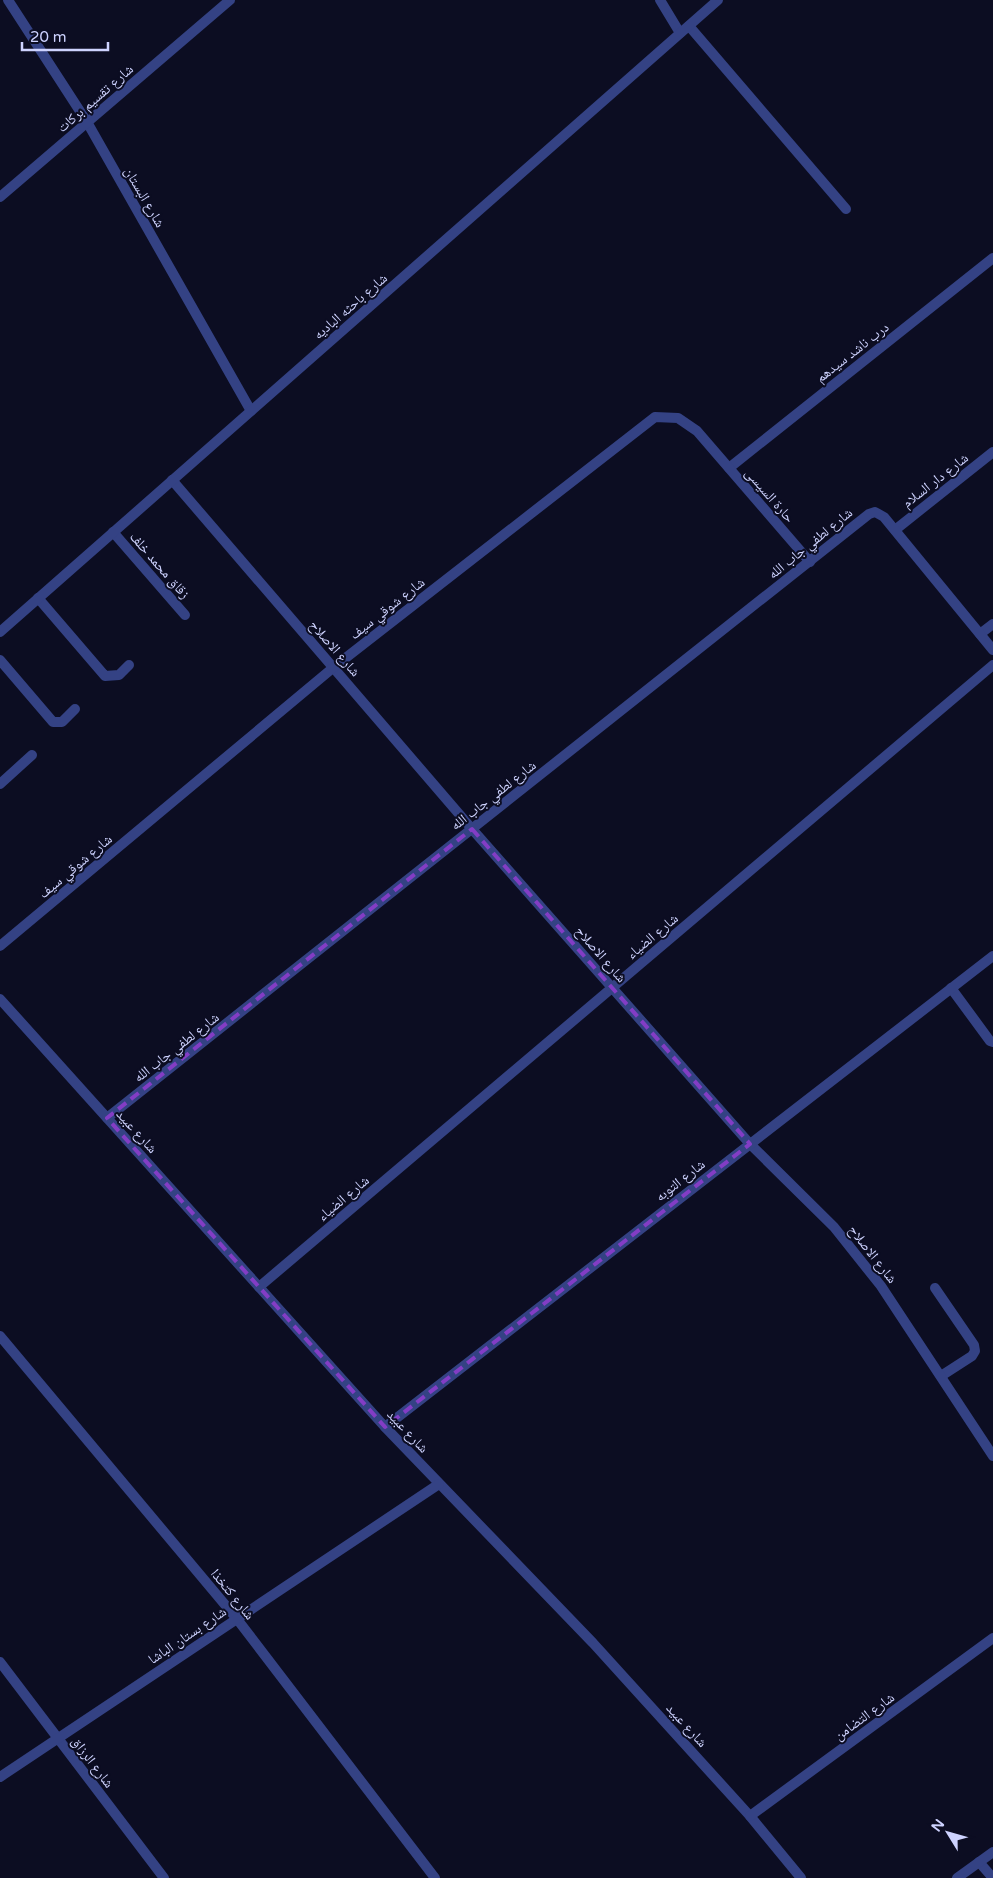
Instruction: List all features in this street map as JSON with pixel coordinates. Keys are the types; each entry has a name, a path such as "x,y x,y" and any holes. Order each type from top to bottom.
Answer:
{"street":[{"name":"شارع البستان","path":"8,0 87,122 251,411"},
{"name":"شارع تقسيم بركات","path":"0,197 230,0"},
{"path":"660,0 680,33"},
{"name":"شارع باحثه الباديه","path":"0,632 718,0"},
{"path":"689,26 846,209"},
{"name":"درب ناشد سيدهم","path":"729,468 993,258"},
{"name":"شارع شوقي سيف","path":"0,946 334,667 655,417 678,418 697,431 729,468"},
{"name":"شارع دار السلام","path":"895,530 993,452"},
{"name":"حارة السيسى","path":"729,468 810,562"},
{"name":"شارع الاصلاح","path":"172,480 472,829 612,988 750,1144 834,1228 858,1256 941,1376 993,1456"},
{"name":"شارع لطفي جاب الله","path":"107,1118 869,514 880,513 895,530"},
{"path":"895,530 993,650"},
{"name":"زقاق محمد خلف","path":"113,532 185,615"},
{"path":"38,598 105,676 112,678 119,675 129,665"},
{"path":"980,634 993,624"},
{"path":"0,660 52,722 62,722 75,710"},
{"name":"شارع الضياء","path":"259,1287 993,665"},
{"path":"0,784 32,754"},
{"name":"شارع التوبه","path":"385,1427 993,956"},
{"path":"951,988 990,1041 993,1042"},
{"name":"شارع عبيد","path":"0,999 385,1427 593,1643 750,1816 801,1878"},
{"path":"935,1288 974,1345 975,1351 972,1356 941,1376"},
{"name":"شارع كتخذا","path":"0,1336 236,1619 435,1878"},
{"name":"شارع بستان الباشا","path":"0,1776 439,1484"},
{"name":"شارع التضامن","path":"750,1816 993,1638"},
{"name":"شارع الرزاق","path":"0,1662 164,1878"},
{"path":"956,1878 993,1852"},
{"path":"979,1862 993,1878"}],"highlighted area":[{"path":"472,829 750,1144 385,1427 107,1118"}]}
